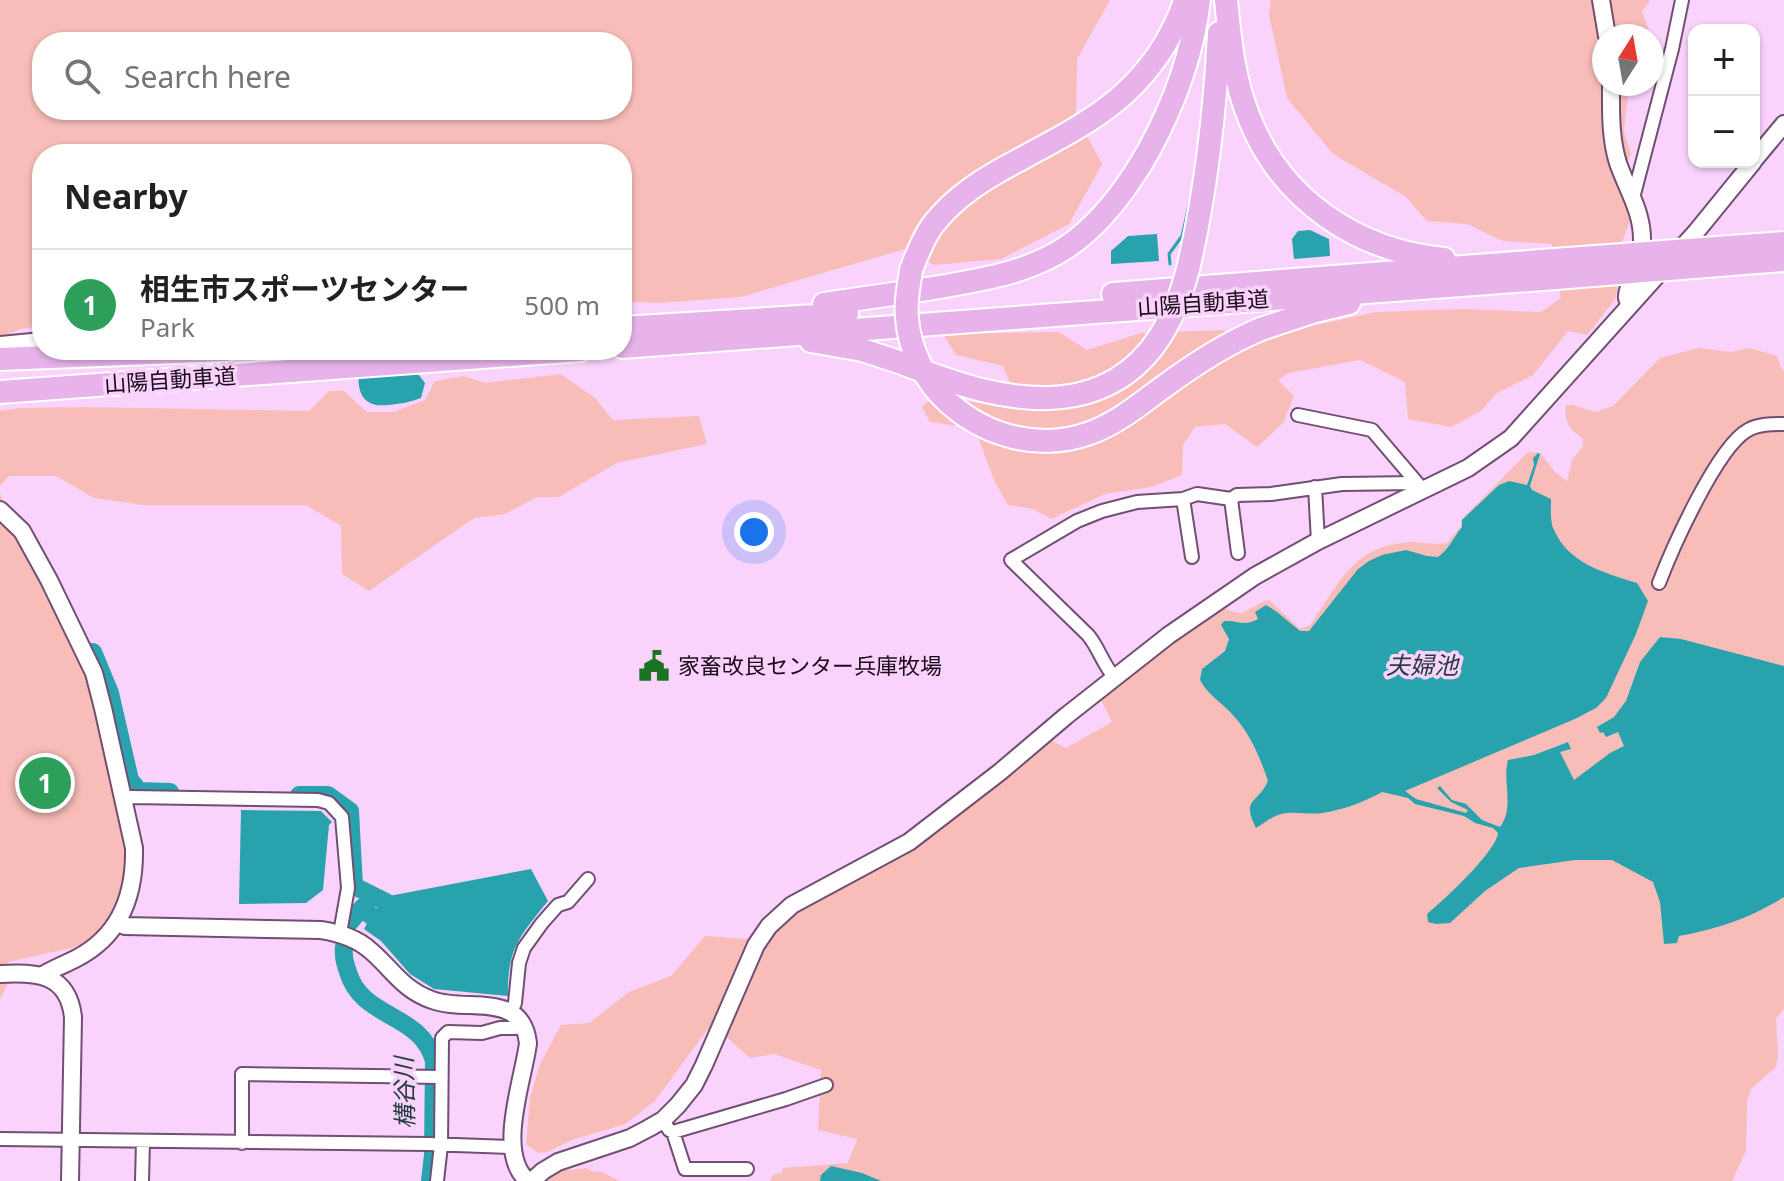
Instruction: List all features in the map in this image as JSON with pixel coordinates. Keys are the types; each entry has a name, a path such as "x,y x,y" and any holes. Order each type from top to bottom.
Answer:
{"highway":[{"path":"1185,0 1158,56 1132,87 1074,130 968,190 931,227 911,270 907,318 911,341 930,382 944,399 961,414 1001,435 1024,440 1066,439 1090,433 1134,409 1217,351 1261,329 1346,303 1481,283"},
{"path":"665,326 965,283 1018,270 1066,247 1105,214 1123,191 1158,133 1182,74 1199,0"},
{"path":"1223,0 1233,61 1249,118 1260,142 1296,191 1346,230 1396,251 1440,258 1522,264"},
{"path":"783,334 862,350 956,383 1013,396 1054,398 1074,395 1093,390 1126,373 1152,350 1176,308 1188,269 1208,155 1223,0"},
{"name":"山陽自動車道","path":"632,346 1481,283 1555,269 1784,243"},
{"name":"山陽自動車道","path":"632,328 1522,264 1555,269 1784,260"},
{"name":"山陽自動車道","path":"0,359 32,358"},
{"name":"山陽自動車道","path":"0,392 451,360"}],"street":[{"path":"1601,0 1605,24"},
{"path":"1633,198 1682,0"},
{"path":"1611,96 1613,147 1640,219 1642,240 1638,267 1628,291 1630,304"},
{"path":"1760,153 1784,124"},
{"path":"747,1169 685,1169 668,1126 678,1105 694,1085 756,945 769,926 804,897 909,842 1169,635 1255,576 1420,486 1468,468 1511,438 1696,232 1747,168"},
{"path":"0,343 32,340"},
{"path":"1298,415 1372,430 1420,486"},
{"path":"1659,583 1714,468 1731,445 1750,428 1784,424"},
{"path":"1115,678 1097,645 1011,560 1077,521 1137,502 1183,499 1197,494 1231,499 1237,495 1271,494 1342,484 1420,486"},
{"path":"1315,487 1318,541"},
{"path":"1183,499 1192,557"},
{"path":"1231,499 1238,553"},
{"path":"0,510 22,531 89,663 103,708 134,848 132,886 117,922 92,949 43,975"},
{"path":"123,799 318,800 329,803 342,817 348,888 340,933"},
{"path":"437,1181 435,1077 442,1038 448,1032 482,1033 516,1028 516,976 524,948 558,905 568,902 588,879"},
{"path":"117,922 125,926 340,933 371,950 401,983 418,995 458,1006 500,1007 516,1017 527,1035 528,1043 517,1089 513,1147 518,1170 530,1181 558,1162 630,1138 668,1126 786,1099 826,1085"},
{"path":"0,974 27,972 43,975 65,992 71,1005 70,1181"},
{"path":"242,1143 242,1074 435,1077"},
{"path":"0,1139 513,1147"},
{"path":"142,1181 143,1141"}],"shaded area":[{"path":"0,0 1110,0 1077,59 1076,115 1102,164 1069,224 1001,259 934,265 905,249 741,297 632,302 632,144 32,144 32,327 0,337"},
{"path":"1271,0 1650,0 1642,12 1647,24 1592,24 1592,96 1628,96 1624,132 1631,154 1618,180 1631,218 1622,242 1616,298 1587,335 1568,331 1533,375 1497,393 1481,411 1451,427 1408,419 1405,382 1360,360 1289,373 1278,380 1294,396 1283,423 1257,447 1225,424 1195,427 1183,445 1182,475 1151,487 1105,494 1051,519 1033,509 1008,505 994,480 978,437 965,427 930,422 922,407 933,398 983,403 1016,398 1003,366 956,355 943,334 1059,332 1087,350 1141,333 1221,330 1266,339 1376,312 1463,309 1541,312 1561,298 1552,244 1503,241 1467,224 1427,221 1406,197 1333,154 1287,98 1269,15"},
{"path":"1699,348 1731,352 1750,348 1777,356 1784,371 1784,1008 1776,1019 1776,1067 1751,1089 1747,1100 1746,1151 1732,1181 770,1181 773,1175 782,1173 783,1168 848,1163 857,1139 818,1130 821,1070 774,1054 750,1058 725,1036 707,1030 655,1101 625,1124 572,1140 547,1152 538,1153 526,1144 530,1098 540,1064 561,1025 589,1023 629,992 671,976 705,936 748,939 743,962 758,954 788,918 814,901 905,856 1048,739 1066,748 1112,722 1100,698 1222,608 1241,614 1269,600 1300,629 1310,625 1350,569 1374,551 1410,542 1447,543 1461,526 1461,520 1528,452 1540,453 1567,481 1572,460 1583,446 1583,439 1568,425 1566,405 1595,412 1613,406 1660,358"},
{"path":"561,374 595,398 613,420 699,416 707,444 617,463 559,497 537,497 505,514 474,518 369,591 342,574 341,526 306,505 143,505 94,498 56,476 9,476 0,486 0,411 85,407 309,411 329,391 344,391 367,412 394,412 425,400 435,381 464,376 485,383"},
{"path":"0,494 86,669 112,769 126,856 123,890 112,922 93,943 8,962 3,971 7,986 0,999"},
{"path":"586,1168 620,1181 547,1181 560,1171"}],"water":[{"path":"1310,230 1329,239 1330,256 1294,259 1292,239 1298,231"},
{"path":"1157,234 1159,261 1111,264 1111,251 1128,236"},
{"path":"360,360 408,360 425,383 421,398 389,405 368,402 360,389"},
{"name":"夫婦池","path":"1538,453 1530,486 1551,499 1552,523 1561,542 1589,566 1637,583 1648,601 1636,634 1606,698 1596,708 1405,791 1416,799 1466,813 1468,810 1451,802 1437,788 1440,786 1452,800 1466,804 1482,820 1500,827 1508,803 1508,760 1534,755 1568,742 1571,749 1560,752 1574,780 1624,746 1618,732 1606,737 1597,727 1614,717 1626,701 1640,662 1660,637 1681,639 1784,666 1784,897 1733,922 1679,936 1677,943 1664,944 1660,902 1653,882 1612,860 1575,860 1519,868 1485,891 1450,923 1428,922 1427,914 1479,864 1498,833 1464,816 1415,804 1408,798 1382,792 1330,812 1278,815 1256,828 1250,806 1268,781 1265,772 1243,728 1200,680 1202,669 1225,651 1229,639 1221,625 1224,621 1253,621 1258,619 1255,612 1266,605 1300,631 1309,631 1358,569 1369,561 1406,550 1438,557 1462,527 1462,520 1499,485 1509,481 1527,485 1534,465 1533,458"},
{"path":"241,810 321,811 332,822 329,825 323,890 306,903 239,904"},
{"path":"531,869 548,901 517,944 510,966 508,996 434,989 410,974 381,941 364,929 375,908 382,908 389,896"},
{"path":"831,1166 881,1181 820,1181 821,1175"}],"waterway":[{"path":"1170,264 1169,254 1182,236 1190,201"},
{"path":"93,652 110,693 130,780 139,791 170,792"},
{"path":"299,795 328,795 350,811 354,886 386,902"},
{"name":"構谷川","path":"349,923 363,907 371,916"},
{"name":"構谷川","path":"344,947 345,963 355,988 378,1008 417,1033 434,1061 430,1181"}],"place":[{"name":"家畜改良センター兵庫牧場","path":"654,666"},
{"name":"相生市スポーツセンター","path":"45,783"}]}
